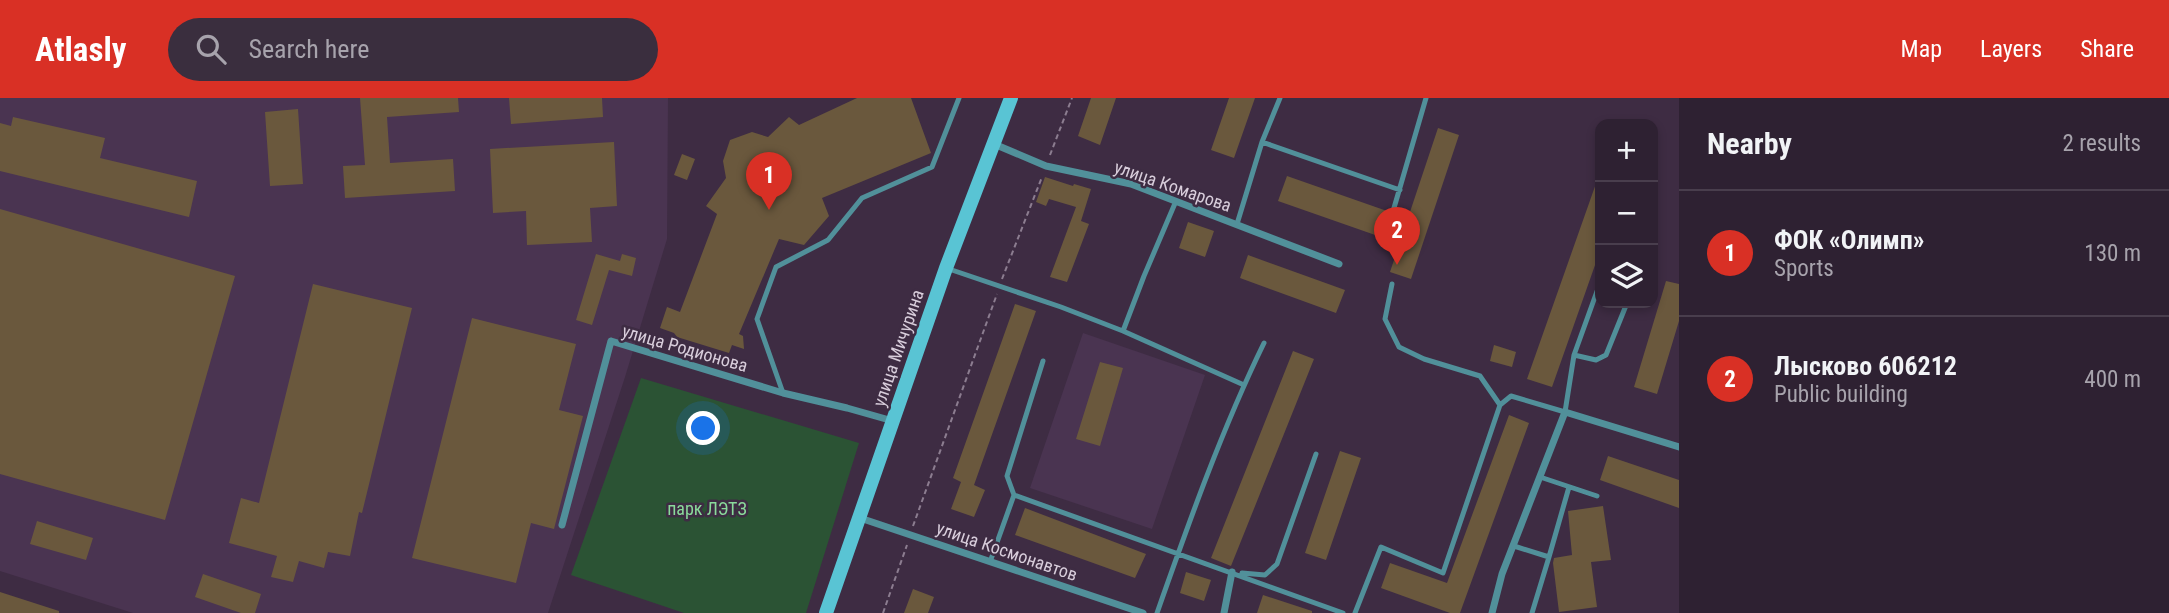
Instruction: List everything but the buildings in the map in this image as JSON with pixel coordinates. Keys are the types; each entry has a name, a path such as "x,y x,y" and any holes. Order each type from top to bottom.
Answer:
{"main road":[{"name":"улица Мичурина","path":"830,612 946,268 1011,98"}],"street":[{"name":"улица Комарова","path":"994,145 1046,166 1131,184 1339,264"},
{"name":"улица Родионова","path":"562,525 611,341 783,393 893,421"},
{"path":"1492,613 1502,574 1565,412 1679,447"},
{"name":"улица Космонавтов","path":"860,519 1143,613"},
{"path":"1224,613 1232,572"}],"lane":[{"path":"783,393 757,319 776,267 828,240 862,198 932,167 959,98"},
{"path":"1237,224 1262,142 1280,98"},
{"path":"1387,232 1426,98"},
{"path":"1262,142 1400,190"},
{"path":"1124,331 1175,201"},
{"path":"946,268 1124,331 1244,385"},
{"path":"1392,284 1385,320 1399,347 1424,359 1480,376 1500,405"},
{"path":"1355,613 1381,547 1443,573 1500,405 1511,396 1565,412 1574,355 1595,297"},
{"path":"1574,355 1597,360 1606,355 1625,308"},
{"path":"1157,613 1244,385 1264,343"},
{"path":"990,562 1014,495 1007,476 1043,361"},
{"path":"1232,572 1265,575 1277,564 1316,454"},
{"path":"1540,477 1597,496"},
{"path":"1532,613 1569,487"},
{"path":"1014,495 1342,613"},
{"path":"1514,546 1549,557"}],"path":[{"path":"883,613 999,287 1072,98"}],"shaded area":[{"path":"0,98 668,98 667,239 548,613 133,613 0,571"},
{"path":"1083,333 1205,375 1152,529 1030,488"}],"green space":[{"name":"парк ЛЭТЗ","path":"641,378 859,443 806,613 684,613 571,575"}],"place":[{"name":"ФОК «Олимп»","path":"769,210"},
{"name":"Лысково 606212","path":"1397,265"}]}
